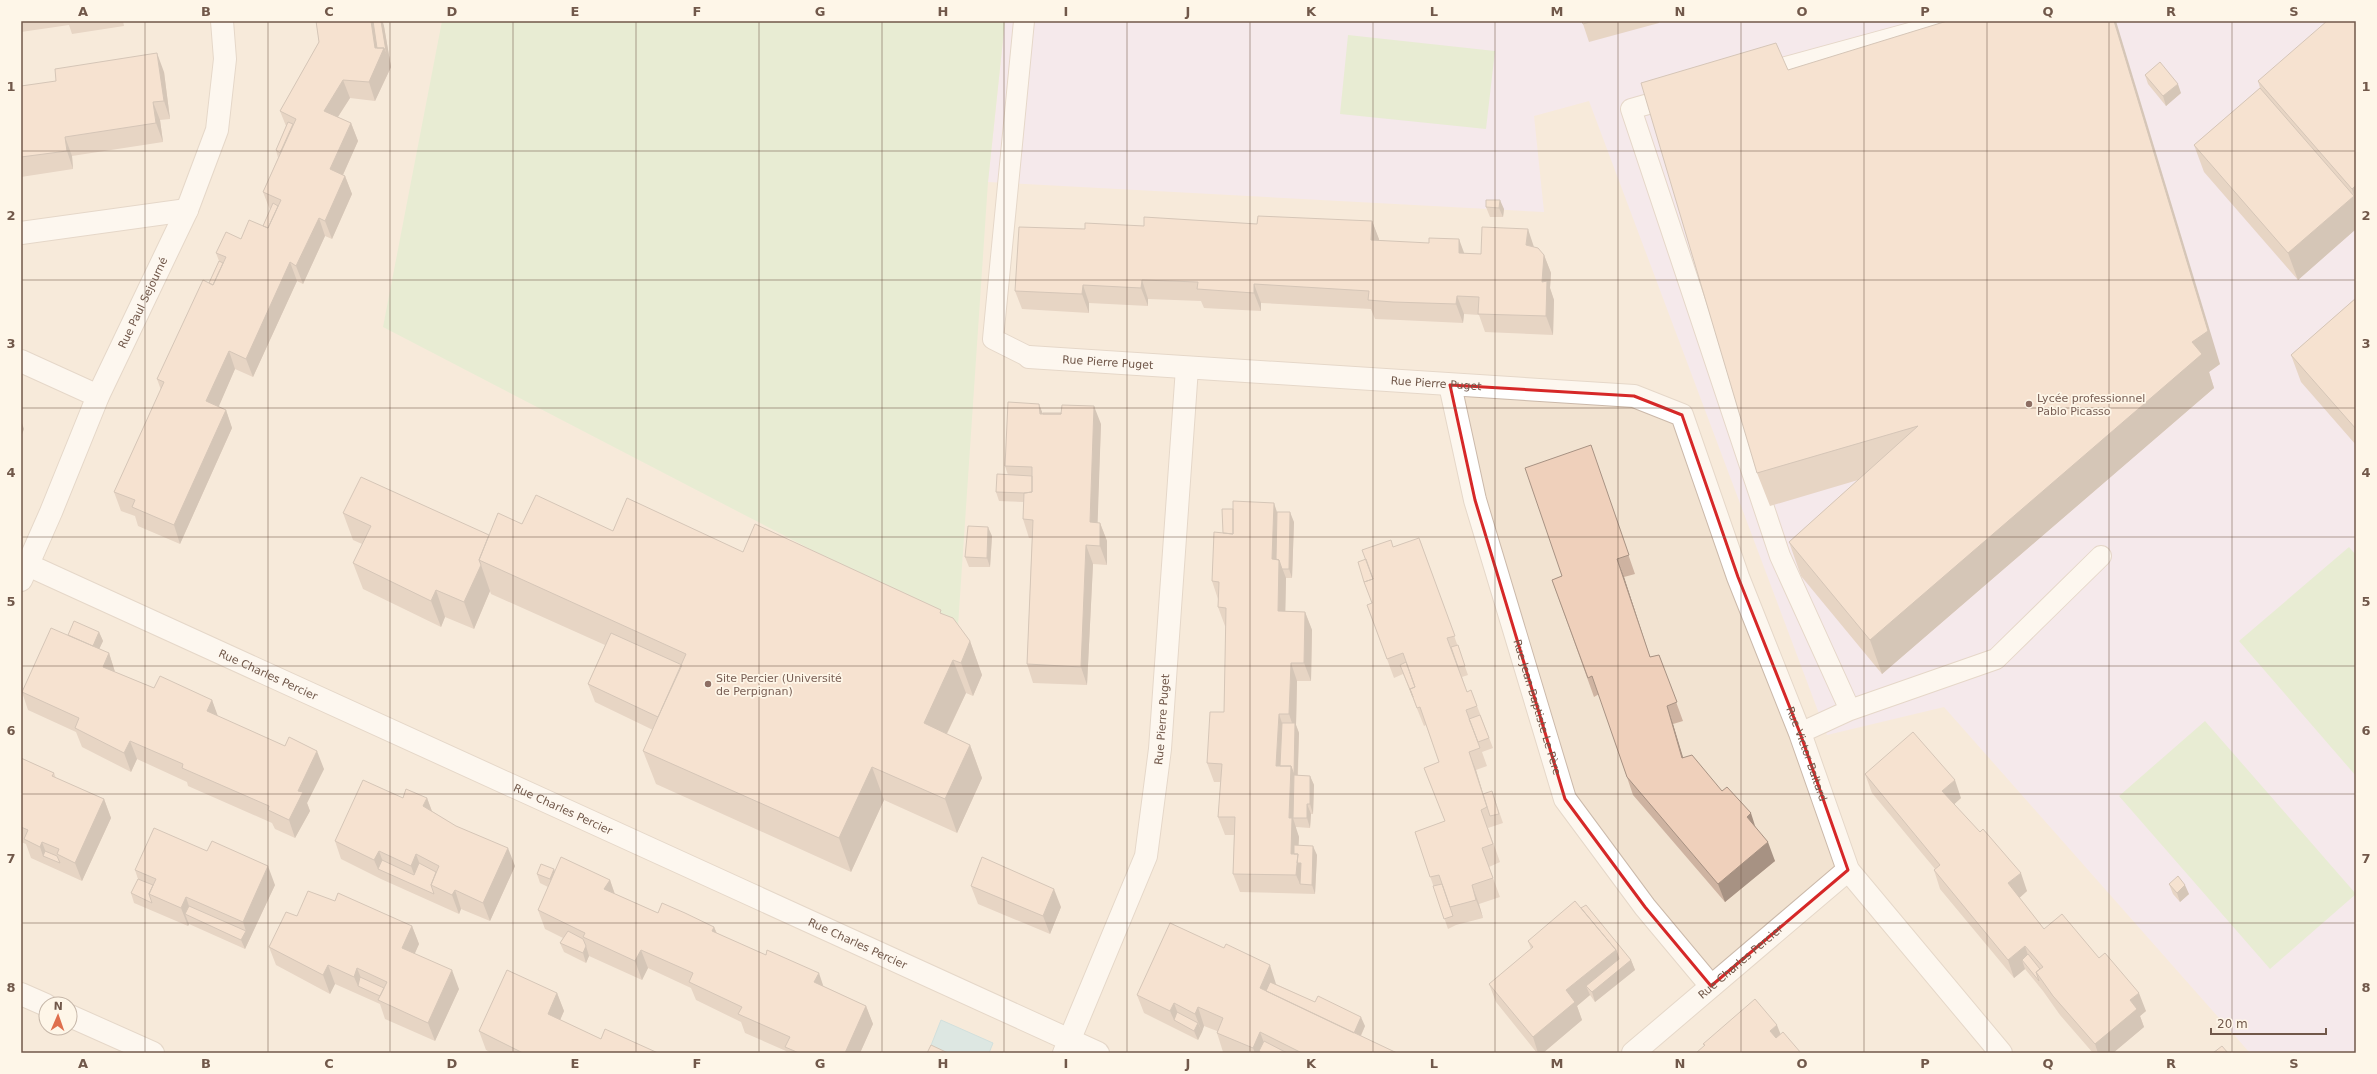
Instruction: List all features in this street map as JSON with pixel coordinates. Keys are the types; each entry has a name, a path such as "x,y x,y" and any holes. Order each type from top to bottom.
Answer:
{"street":[{"name":"Rue Paul Sejourné","path":"25,572 98,396 187,210 218,130 225,58 222,21"},
{"path":"21,233 187,210"},
{"name":"Rue Pierre Puget","path":"1029,357 1634,396 1682,415"},
{"path":"21,361 98,396"},
{"name":"Rue Pierre Puget","path":"1067,1047 1146,856 1160,749 1187,368"},
{"name":"Rue Jean-Baptiste Le Père","path":"1450,385 1475,500 1565,799 1645,907 1711,986"},
{"name":"Rue Victor Baltard","path":"1682,415 1738,577 1800,732 1848,870 2001,1053"},
{"name":"Rue Charles Percier","path":"25,572 1067,1047 1098,1053"},
{"name":"Rue Charles Percier","path":"1633,1053 1848,870"},
{"path":"21,994 38,1001"},
{"path":"78,1020 153,1053"}],"lane":[{"path":"1024,21 993,339 1029,357"},
{"path":"1739,79 1954,21"},
{"path":"1693,92 1631,109 1780,556 1850,710"},
{"path":"1800,732 1850,710 1996,659 2101,556"}],"highlighted area":[{"path":"1450,385 1634,396 1682,415 1738,577 1800,733 1848,870 1711,986 1645,907 1565,799 1475,500"}],"shaded area":[{"path":"21,21 2356,21 2356,1053 21,1053"},
{"name":"Lycée professionnel Pablo Picasso","path":"1005,21 2356,21 2356,1053 2250,1053 1944,707 1827,735 1589,101 1534,116 1544,212 988,182"}],"green space":[{"path":"442,21 1005,21 988,182 958,626 383,327"},
{"path":"1348,35 1495,51 1486,129 1340,114"},
{"path":"2349,547 2356,555 2356,776 2239,641"},
{"path":"2205,721 2356,894 2270,969 2119,796"}],"water":[{"path":"941,1020 993,1043 989,1053 941,1053 930,1048"}],"building":[{"path":"316,21 371,21 375,48 384,48 369,82 343,80 324,111 351,123 330,169 345,176 325,221 319,218 296,266 290,262 246,359 229,351 206,401 226,410 174,525 132,507 135,500 114,492 164,382 157,379 203,280 213,285 226,257 216,253 226,232 241,239 249,220 268,228 281,200 263,192 296,119 280,111 319,42"},
{"path":"373,21 381,21 387,57 384,48 377,48"},
{"path":"1582,21 1593,21 1583,24"},
{"path":"1947,21 2114,21 2208,331 2192,342 2202,354 1870,640 1789,542 1918,426 1757,473 1641,83 1776,43 1788,70"},
{"path":"2327,21 2356,21 2356,185 2352,189 2258,81"},
{"path":"157,53 164,101 153,102 156,123 65,137 67,151 21,157 21,86 56,81 55,69"},
{"path":"2160,62 2178,84 2163,96 2145,75"},
{"path":"2260,88 2354,196 2288,253 2194,145"},
{"path":"288,122 293,124 280,153 276,150"},
{"path":"1486,200 1500,200 1499,208 1486,207"},
{"path":"273,203 278,206 268,228 263,226"},
{"path":"1258,216 1372,221 1371,240 1429,243 1429,238 1459,239 1459,253 1481,254 1482,227 1528,229 1526,245 1538,248 1544,255 1542,282 1547,281 1546,316 1478,314 1479,297 1457,296 1456,304 1393,302 1368,300 1369,291 1254,284 1254,293 1197,289 1198,282 1142,280 1141,288 1083,285 1082,294 1015,291 1019,227 1085,229 1085,223 1144,226 1144,217 1257,224"},
{"path":"219,261 223,263 213,285 209,283"},
{"path":"2356,298 2356,429 2291,355"},
{"path":"1008,402 1039,404 1040,414 1061,414 1062,405 1094,406 1090,522 1100,523 1100,546 1086,545 1081,667 1027,664 1033,520 1023,519 1024,493 1032,492 1032,467 1005,466"},
{"path":"1061,413 1061,414 1043,414"},
{"path":"1591,445 1629,555 1617,559 1650,657 1659,655 1677,702 1667,706 1682,758 1692,755 1722,791 1727,787 1751,813 1747,817 1768,842 1718,884 1627,777 1592,676 1588,678 1552,580 1562,576 1525,468"},
{"path":"997,474 1032,476 1032,492 996,492"},
{"path":"361,477 489,535 479,560 481,565 464,602 436,590 431,601 353,563 371,526 343,513"},
{"path":"536,495 613,531 627,498 743,552 755,524 941,610 940,613 953,618 970,641 961,663 953,660 924,723 970,745 945,799 872,767 839,838 643,751 686,654 479,560 498,513 522,524"},
{"path":"1233,501 1274,503 1272,559 1279,560 1278,611 1305,612 1304,663 1291,663 1289,714 1279,714 1276,766 1291,766 1289,818 1292,818 1291,854 1298,854 1296,875 1233,874 1235,817 1218,817 1222,764 1207,763 1210,712 1224,712 1226,608 1218,607 1219,582 1212,581 1214,532 1233,534"},
{"path":"1222,509 1233,509 1233,534 1223,533"},
{"path":"1277,512 1290,512 1289,569 1282,569 1279,560 1276,559"},
{"path":"968,526 988,527 987,558 965,557"},
{"path":"1419,538 1455,636 1447,638 1467,692 1471,690 1477,706 1466,710 1480,748 1469,752 1487,807 1481,810 1493,844 1482,848 1493,878 1472,885 1476,900 1450,907 1439,875 1430,877 1415,832 1445,821 1424,768 1439,762 1420,707 1417,708 1410,689 1415,687 1403,653 1387,659 1367,605 1372,603 1364,582 1373,579 1362,550 1391,540 1393,547"},
{"path":"1366,559 1373,579 1364,582 1358,562"},
{"path":"74,621 99,632 93,646 68,635"},
{"path":"51,628 109,653 103,667 154,688 160,676 212,700 207,711 285,746 289,737 317,751 298,791 303,792 289,820 268,810 269,806 182,768 183,764 130,741 124,753 75,728 79,718 22,692"},
{"path":"611,633 682,665 658,717 588,684"},
{"path":"1458,645 1465,666 1458,667 1451,647"},
{"path":"1406,662 1415,687 1410,689 1413,697 1400,665"},
{"path":"1480,715 1489,738 1478,742 1469,719"},
{"path":"1282,723 1295,723 1294,775 1291,766 1280,766"},
{"path":"1913,732 1955,780 1942,791 1980,832 1983,829 2021,873 2008,883 2044,929 2062,914 2099,958 2105,953 2139,993 2130,1000 2137,1009 2095,1044 2053,996 2036,972 2043,967 2025,946 2008,960 1934,870 1940,865 1865,774"},
{"path":"21,758 54,773 52,776 104,799 75,863 57,854 59,849 42,842 40,847 24,839 28,830 21,827"},
{"path":"1294,775 1310,776 1310,804 1307,804 1307,818 1293,818"},
{"path":"363,780 403,798 406,789 427,798 423,806 456,826 508,848 483,903 455,890 452,895 431,885 439,866 416,854 411,866 379,851 374,860 335,841"},
{"path":"1492,791 1499,814 1490,816 1483,794"},
{"path":"154,828 207,851 212,841 268,866 243,922 186,897 181,908 149,894 156,879 135,870"},
{"path":"1294,845 1313,846 1312,885 1300,884 1301,863 1297,863 1298,854 1294,854"},
{"path":"45,851 57,856 60,863 43,856"},
{"path":"561,857 610,880 604,889 658,913 662,903 714,927 712,931 766,955 767,950 819,973 814,982 866,1006 845,1053 799,1053 785,1047 790,1037 738,1014 742,1007 689,982 693,973 641,950 635,961 583,937 585,933 538,910"},
{"path":"982,857 1054,889 1043,916 971,886"},
{"path":"382,860 414,875 419,863 436,872 431,885 434,894 378,869"},
{"path":"541,864 554,869 550,879 537,874"},
{"path":"2178,876 2185,885 2177,893 2169,884"},
{"path":"138,879 153,885 149,894 152,903 131,893"},
{"path":"1442,884 1453,916 1444,919 1433,886"},
{"path":"308,891 335,901 338,893 412,926 402,948 452,970 428,1023 378,1000 387,982 357,968 354,977 328,965 323,975 269,947 286,912 297,916"},
{"path":"1575,901 1616,950 1566,990 1575,1002 1533,1037 1489,984 1533,947 1528,941"},
{"path":"1586,905 1631,960 1592,992 1586,986 1619,959 1616,950 1581,908"},
{"path":"189,906 246,931 241,940 185,914"},
{"path":"1170,923 1224,948 1226,944 1270,965 1260,988 1397,1053 1302,1053 1260,1032 1253,1048 1217,1033 1223,1018 1198,1007 1195,1014 1174,1003 1170,1011 1137,995"},
{"path":"568,931 583,939 586,946 583,953 560,943"},
{"path":"2028,954 2040,969 2036,972 2039,981 2022,960"},
{"path":"507,970 557,993 548,1014 601,1039 605,1029 658,1053 523,1053 479,1031"},
{"path":"360,977 384,988 380,996 358,986"},
{"path":"1270,982 1315,1002 1318,996 1361,1017 1354,1033 1266,991"},
{"path":"1755,999 1777,1025 1770,1031 1776,1038 1783,1032 1801,1053 1696,1053 1705,1045 1703,1044"},
{"path":"1177,1012 1198,1023 1194,1031 1174,1020"},
{"path":"1264,1041 1287,1053 1262,1053 1259,1051"},
{"path":"931,1045 948,1053 927,1053"},
{"path":"2222,1046 2228,1053 2213,1053"}],"place":[{"name":"Lycée professionnel Pablo Picasso","path":"2029,404"},
{"name":"Site Percier (Université de Perpignan)","path":"708,684"}]}
